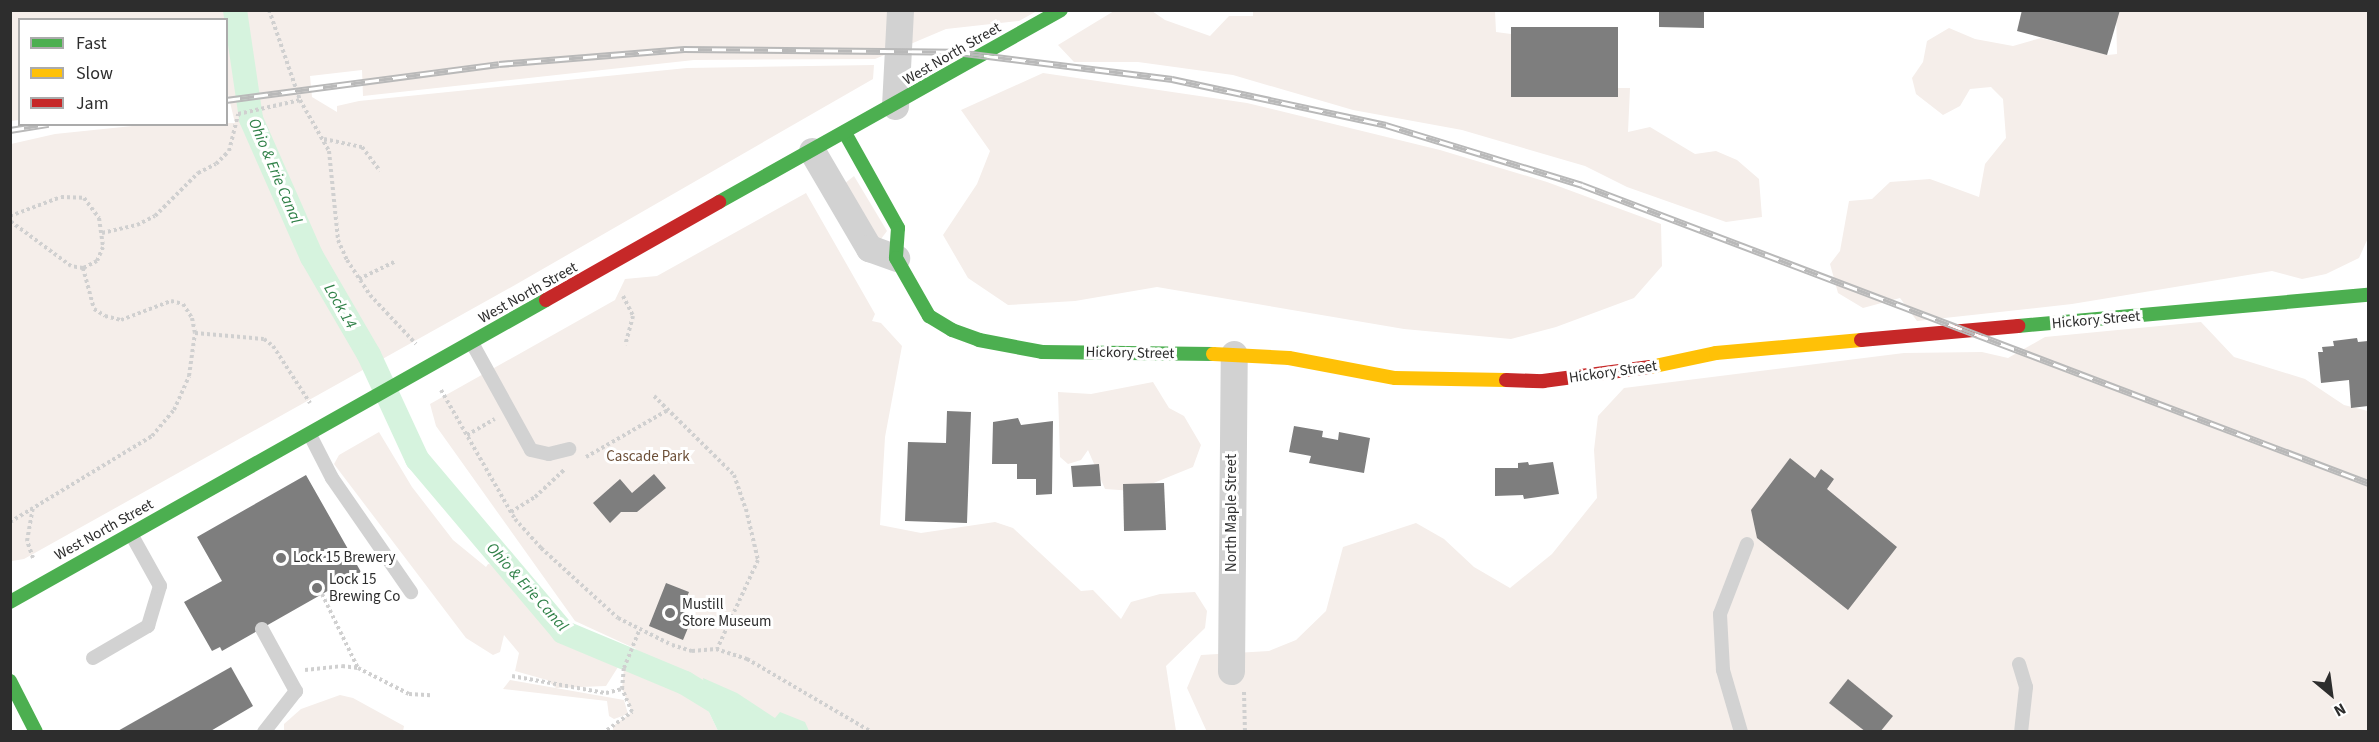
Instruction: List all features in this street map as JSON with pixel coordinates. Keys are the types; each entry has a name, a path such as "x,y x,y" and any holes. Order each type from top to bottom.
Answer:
{"street":[{"path":"895,106 900,10"},
{"name":"West North Street","path":"10,602 895,106 1061,10"},
{"path":"812,152 869,248 896,258 898,228 845,134"},
{"name":"Hickory Street","path":"896,258 930,316 952,330 979,340 1042,352 1234,354 1289,358 1395,378 1543,381 1624,373 1716,353 2368,295"},
{"name":"North Maple Street","path":"1232,672 1234,354"},
{"path":"10,681 36,732"}],"lane":[{"path":"472,343 531,450 549,454 569,449"},
{"path":"310,435 332,478 411,592"},
{"path":"93,658 148,626 160,586 131,534"},
{"path":"1741,732 1723,670 1720,614 1747,544"},
{"path":"262,629 296,691 264,732"},
{"path":"2019,664 2026,687 2020,732"}],"path":[{"path":"269,10 300,100 324,139 329,152 338,240 359,279 418,349"},
{"path":"102,233 137,225 155,216 198,173 216,164 229,151 238,114 300,100"},
{"path":"324,139 362,147 380,171"},
{"path":"10,216 33,204 61,197 84,198 99,218 103,247 97,261 83,268 57,259 10,221"},
{"path":"359,279 396,261"},
{"path":"10,522 152,436 174,410 185,384 195,333 192,318 183,304 171,301 121,320 105,316 94,309 83,268"},
{"path":"623,296 633,316 626,345"},
{"path":"195,333 264,339 273,346 325,427"},
{"path":"441,389 511,512 541,548 618,618 639,631 692,651 716,650 779,675 872,732"},
{"path":"654,396 734,475 758,560 716,650"},
{"path":"577,462 669,410"},
{"path":"467,435 509,412"},
{"path":"511,512 535,497 566,469"},
{"path":"322,594 358,668"},
{"path":"607,730 632,712 621,689 624,668 639,631"},
{"path":"303,668 308,672 342,666 358,668 409,694 431,695"},
{"path":"1232,672 1244,678 1245,732"},
{"path":"512,676 606,693 621,689"}],"green space":[{"path":"10,11 1037,11 1019,21 946,29 875,59 694,60 363,96 362,70 310,76 312,97 337,112 337,106 359,101 687,68 874,65 873,79 515,285 24,559 12,561 11,144 55,134 132,126 228,126 228,123 235,123 228,94 228,18 18,18 18,120 11,121"},
{"path":"1114,11 1152,11 1165,20 1210,36 1229,16 1253,16 1253,11 1495,11 1496,32 1511,34 1618,97 1618,88 1630,88 1628,132 1650,127 1695,154 1716,151 1737,160 1759,179 1762,217 1726,222 1627,187 1585,166 1462,130 1353,110 1233,75 1138,62 1074,62 1058,45"},
{"path":"2116,11 2368,11 2368,238 2359,258 2326,274 2302,279 2272,271 2072,304 1917,321 1900,298 1863,308 1838,293 1830,264 1840,251 1849,201 1872,199 1890,182 1930,179 1979,197 1985,164 2006,138 2003,99 1991,87 1970,89 1960,106 1943,115 1916,94 1912,78 1923,62 1927,41 1949,28 1975,39 2013,46 2041,38 2108,55 2117,54"},
{"path":"1043,73 1247,103 1440,150 1547,182 1661,224 1662,266 1634,298 1556,327 1511,339 1404,329 1157,287 1075,301 1008,305 968,278 943,235 977,184 990,151 961,110"},
{"path":"854,176 887,231 878,243 844,184"},
{"name":"Cascade Park","path":"806,193 875,314 872,321 881,323 902,346 885,437 880,525 921,533 995,522 1013,528 1081,591 1093,590 1121,619 1131,602 1160,594 1195,592 1207,611 1205,628 1166,666 1176,731 802,731 708,710 718,731 613,731 613,726 632,712 622,689 624,668 636,649 575,621 436,426 430,404 615,300 625,279 657,276"},
{"path":"2201,322 2234,357 2305,379 2344,405 2368,411 2368,731 1207,732 1187,688 1201,655 1269,651 1296,640 1326,611 1343,547 1416,523 1444,539 1474,567 1510,588 1552,554 1597,498 1594,450 1598,416 1624,388 1904,353 1982,352 2008,358 2045,337"},
{"path":"1153,382 1169,408 1184,416 1201,445 1193,467 1134,491 1105,489 1088,450 1081,460 1068,464 1060,457 1058,392 1091,394"},
{"path":"379,432 412,487 453,540 486,567 488,564 516,568 541,589 548,609 583,635 610,646 618,667 606,686 556,688 547,680 515,671 519,653 504,635 500,652 493,655 466,638 334,464 339,455"},
{"path":"510,680 624,700 628,714 614,719 609,716 607,701 503,689"},
{"path":"340,695 353,698 404,726 403,731 284,731 284,724 301,709"}],"shaded area":[{"path":"703,678 737,693 775,718 780,712 805,722 809,731 718,731 708,710"}],"building":[{"path":"1659,10 1704,10 1704,28 1659,27"},
{"path":"2022,10 2120,10 2107,55 2017,31"},
{"path":"1511,27 1618,27 1618,97 1511,97"},
{"path":"2357,338 2358,342 2368,341 2368,406 2351,408 2349,380 2321,383 2318,352 2323,352 2322,347 2334,346 2333,341"},
{"path":"947,411 971,412 967,523 905,521 908,442 946,443"},
{"path":"1018,418 1021,425 1053,421 1052,494 1036,495 1036,479 1017,479 1017,464 992,464 993,422"},
{"path":"1294,426 1323,431 1322,437 1338,440 1339,432 1370,438 1364,473 1309,463 1311,456 1289,452"},
{"path":"1790,458 1815,478 1821,469 1834,479 1827,489 1897,547 1848,610 1757,538 1751,510"},
{"path":"1528,462 1529,465 1553,462 1559,494 1524,499 1523,495 1495,496 1495,468 1518,468 1518,463"},
{"path":"1099,464 1101,486 1073,487 1071,466"},
{"path":"654,474 666,488 637,512 621,512 610,523 593,503 620,479 632,493"},
{"name":"Lock 15 Brewery","path":"306,475 361,572 222,651 220,647 212,651 184,602 222,581 197,537"},
{"path":"1164,483 1166,530 1124,531 1123,484"},
{"name":"Mustill Store Museum","path":"666,583 689,592 681,611 693,616 683,640 649,626"},
{"path":"231,667 253,706 209,732 116,732"},
{"path":"1848,679 1893,716 1880,732 1866,732 1829,703"}],"waterway":[{"name":"Ohio & Erie Canal","path":"235,10 251,119 312,257 369,355 417,459 563,632 685,683 765,732"}],"railway":[{"path":"228,100 499,64 684,49 956,52 1172,79 1386,125 1582,185 2368,483"},
{"path":"10,130 36,126"}],"traffic: fast":[{"path":"719,202 1061,10"},
{"path":"845,133 898,228 896,258 929,316 952,330 979,340 1042,352 1213,354"},
{"path":"2018,326 2368,295"},
{"path":"10,602 546,300"},
{"path":"10,681 36,732"}],"traffic: slow":[{"path":"1650,367 1716,353 1861,340"},
{"path":"1213,354 1289,358 1395,378 1506,380"}],"traffic: jam":[{"path":"546,300 719,202"},
{"path":"1861,340 2018,326"},
{"path":"1506,380 1543,381 1650,367"}],"place":[{"name":"Lock 15 Brewery","path":"281,558"},
{"name":"Lock 15 Brewing Co","path":"317,588"},
{"name":"Mustill Store Museum","path":"670,613"}],"water label":[{"name":"Lock 14","path":"340,306"}]}
